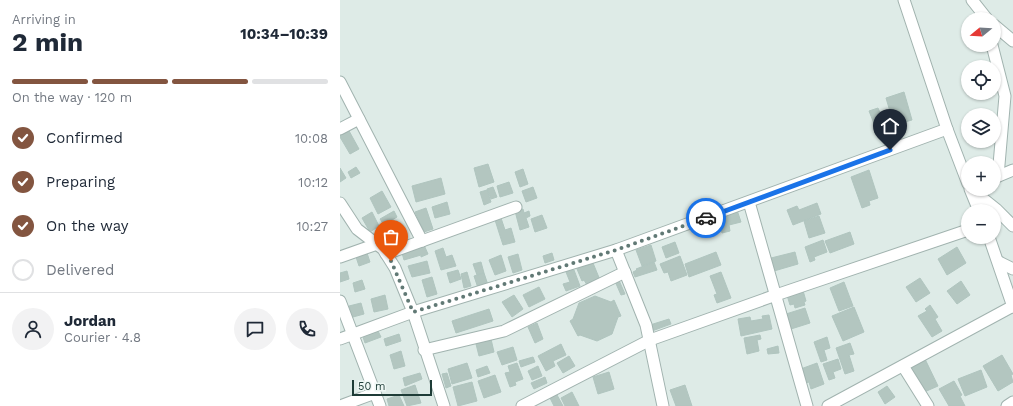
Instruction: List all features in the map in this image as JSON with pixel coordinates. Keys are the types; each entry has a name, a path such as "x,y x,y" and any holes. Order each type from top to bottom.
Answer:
{"street":[{"path":"904,0 947,129 961,166"},
{"path":"972,0 981,12"},
{"path":"1001,31 1013,41"},
{"path":"994,52 1005,96 998,156"},
{"path":"340,82 422,241"},
{"path":"340,129 359,119"},
{"path":"340,339 413,312 616,250 947,129"},
{"path":"1001,175 1013,170"},
{"path":"980,196 996,209 1013,226"},
{"path":"749,202 807,406"},
{"path":"340,203 357,229 377,244 395,268 413,312 424,350 444,406"},
{"path":"386,254 516,207"},
{"path":"522,406 650,340 776,295 961,232"},
{"path":"340,257 377,244"},
{"path":"828,406 1013,306 992,244"},
{"path":"616,250 646,325 663,406"},
{"path":"999,262 1013,269"},
{"path":"424,350 504,331 625,272"},
{"path":"340,301 380,406"},
{"path":"903,366 928,406"},
{"path":"340,406 375,393"},
{"path":"1007,406 1013,402"}],"building":[{"path":"904,92 912,120 894,125 886,98"},
{"path":"878,108 884,122 875,126 869,111"},
{"path":"348,129 359,149 350,154 340,137 340,133"},
{"path":"488,164 494,182 479,187 474,168"},
{"path":"356,167 360,173 351,178 348,172"},
{"path":"340,168 346,178 340,182"},
{"path":"523,169 528,184 520,187 515,172"},
{"path":"869,170 878,198 869,201 870,205 862,208 851,177"},
{"path":"441,178 445,194 416,202 412,186"},
{"path":"509,182 513,193 500,197 497,186"},
{"path":"493,187 497,197 491,199 487,189"},
{"path":"533,187 537,198 526,202 522,191"},
{"path":"487,190 491,202 484,205 480,192"},
{"path":"382,191 391,207 378,214 370,198"},
{"path":"447,202 450,214 435,218 432,207"},
{"path":"817,203 821,214 793,225 787,210 797,206 799,210"},
{"path":"426,208 433,229 424,232 415,212"},
{"path":"523,209 524,213 529,211 530,216 526,218 529,227 520,230 515,211"},
{"path":"737,210 741,222 729,225 730,231 722,233 721,228 714,230 710,218"},
{"path":"394,211 397,217 384,225 380,219"},
{"path":"372,212 379,226 370,232 362,218"},
{"path":"542,215 547,228 535,232 531,219"},
{"path":"819,216 825,233 809,238 804,221"},
{"path":"501,218 505,230 511,228 515,242 503,245 495,220"},
{"path":"397,221 404,236 384,245 377,230"},
{"path":"850,232 854,244 830,253 825,241"},
{"path":"823,240 827,252 814,257 815,260 810,262 805,247"},
{"path":"675,242 679,253 666,258 662,247"},
{"path":"424,245 428,254 421,257 421,255 404,260 402,253"},
{"path":"651,245 656,261 642,266 636,250"},
{"path":"957,247 966,263 947,275 938,259"},
{"path":"443,248 446,257 452,255 456,266 441,270 435,251"},
{"path":"366,250 370,262 359,266 355,254"},
{"path":"716,252 721,265 689,277 685,264"},
{"path":"795,252 798,264 774,271 771,258"},
{"path":"552,253 554,260 545,263 543,256"},
{"path":"518,254 522,270 513,273 508,257"},
{"path":"501,255 506,271 495,275 489,260"},
{"path":"680,256 687,275 671,281 668,272 664,273 660,264"},
{"path":"427,261 430,273 412,277 408,266"},
{"path":"481,262 484,273 477,275 473,264"},
{"path":"654,262 657,270 635,277 633,272 637,270 636,269"},
{"path":"593,263 600,280 587,285 584,280 582,281 577,269"},
{"path":"458,270 461,279 450,283 447,273"},
{"path":"574,270 580,286 566,291 563,284 570,282 566,272"},
{"path":"347,271 349,279 340,282 340,273"},
{"path":"467,272 471,286 464,288 461,274"},
{"path":"721,272 731,298 717,303 714,295 717,294 710,276"},
{"path":"484,273 488,285 478,288 474,276"},
{"path":"432,277 437,294 427,297 422,280"},
{"path":"618,278 625,294 621,295 614,279"},
{"path":"920,278 930,293 916,302 906,287"},
{"path":"362,280 365,289 355,292 353,283"},
{"path":"961,281 970,295 957,304 947,291"},
{"path":"844,282 853,306 839,311 830,288"},
{"path":"539,287 545,299 529,307 523,295"},
{"path":"802,287 806,301 804,302 805,305 795,308 794,304 790,305 786,292"},
{"path":"385,295 388,309 374,312 371,299"},
{"path":"514,295 523,309 512,317 502,302"},
{"path":"595,296 611,302 614,300 621,316 618,317 612,334 597,341 580,335 578,336 570,321 573,319 579,303"},
{"path":"361,303 364,314 353,317 349,306"},
{"path":"930,305 938,317 935,319 942,331 932,337 918,316 927,311 925,309"},
{"path":"854,307 864,332 843,341 832,316"},
{"path":"805,308 810,323 791,329 786,314"},
{"path":"489,309 493,321 456,333 452,321"},
{"path":"769,315 772,329 741,336 738,319 750,317 751,321 763,319 762,316"},
{"path":"669,319 671,324 652,331 650,325"},
{"path":"537,323 543,339 535,343 528,327"},
{"path":"378,331 381,337 365,343 363,337"},
{"path":"399,334 401,341 386,346 384,339"},
{"path":"760,335 761,339 757,340 759,351 747,354 744,338"},
{"path":"827,337 830,348 824,350 827,360 821,362 814,342"},
{"path":"491,339 494,352 479,356 476,344"},
{"path":"850,343 854,354 849,355 854,371 845,374 836,348"},
{"path":"561,344 566,355 553,361 555,366 546,371 538,356"},
{"path":"778,346 779,353 768,354 767,349"},
{"path":"513,347 517,360 502,365 497,352"},
{"path":"401,351 405,366 394,369 390,355"},
{"path":"1002,355 1013,374 1011,375 1013,382 998,391 983,366"},
{"path":"569,356 575,366 563,373 557,363"},
{"path":"533,357 535,362 521,367 519,361"},
{"path":"924,357 938,386 922,393 905,366"},
{"path":"838,359 841,369 833,372 835,378 829,380 823,364"},
{"path":"467,363 472,378 452,384 448,369"},
{"path":"517,363 523,379 515,382 516,385 510,387 505,373 510,372 508,366"},
{"path":"817,363 824,384 811,389 809,382 802,384 798,370"},
{"path":"487,366 490,373 478,377 476,370"},
{"path":"538,366 542,376 532,380 528,371"},
{"path":"981,370 987,387 965,396 958,379"},
{"path":"609,372 614,389 598,394 593,377"},
{"path":"420,373 422,379 405,386 403,378"},
{"path":"447,373 451,386 446,388 442,374"},
{"path":"495,375 501,392 484,398 478,381"},
{"path":"545,377 547,383 534,389 531,383"},
{"path":"954,381 962,395 960,396 965,406 949,406 939,389"},
{"path":"472,382 477,401 458,406 453,387"},
{"path":"415,385 421,403 407,406 401,390"},
{"path":"685,385 692,406 676,406 670,390"},
{"path":"887,386 895,397 885,404 878,392"},
{"path":"572,392 579,406 565,406 561,398"},
{"path":"556,393 563,406 554,406 549,396"},
{"path":"399,395 404,406 389,406 387,399"}],"way so far":[{"path":"391,261 413,312 616,250 706,218"}],"route":[{"path":"706,218 890,150"}]}
